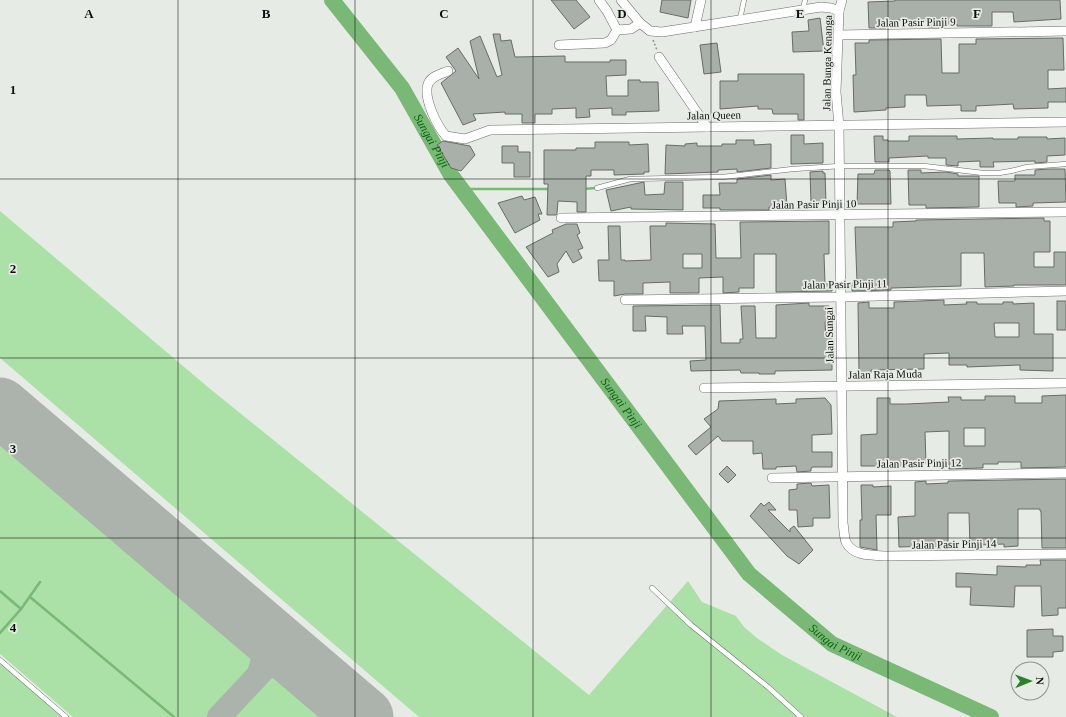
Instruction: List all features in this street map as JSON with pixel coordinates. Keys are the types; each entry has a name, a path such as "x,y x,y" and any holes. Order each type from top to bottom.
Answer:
{"street":[{"path":"599,0 607,11 617,30"},
{"path":"621,0 640,23 650,31 662,32 821,7 839,11"},
{"path":"695,27 701,0"},
{"name":"Jalan Bunga Kenanga","path":"839,126 836,103 839,11 842,0"},
{"path":"617,30 631,29 640,23"},
{"path":"559,45 605,42 611,40 617,30"},
{"name":"Jalan Pasir Pinji 9","path":"838,35 1066,31"},
{"path":"659,57 707,127"},
{"name":"Jalan Queen","path":"448,71 435,76 428,83 426,91 430,107 442,132 446,136 465,139 490,130 1066,122"},
{"name":"Jalan Sungai","path":"839,126 842,477 843,523 846,542"},
{"name":"Jalan Pasir Pinji 10","path":"561,218 840,216 1066,212"},
{"name":"Jalan Pasir Pinji 11","path":"625,300 841,297 1066,291"},
{"name":"Jalan Raja Muda","path":"704,388 1066,383"},
{"name":"Jalan Pasir Pinji 12","path":"772,478 1066,473"},
{"name":"Jalan Pasir Pinji 14","path":"846,542 850,547 863,554 887,556 1066,554"}],"lane":[{"path":"740,19 744,0"},
{"path":"803,10 805,0"},
{"path":"597,188 630,179 723,177 792,169 840,166 924,166 999,173 1028,167 1066,164"},
{"path":"652,588 691,625 768,687 801,717"},
{"path":"0,660 66,717"}],"path":[{"path":"650,31 659,57"}],"green space":[{"path":"0,211 209,388 589,695 688,581 702,602 736,616 744,627 782,655 897,717 419,717 0,358"},
{"path":"0,441 254,657 255,663 251,670 209,717 73,717 0,654"},
{"path":"0,664 62,717 0,717"},
{"path":"277,677 324,717 231,717 257,688 270,679"}],"building":[{"path":"551,0 576,0 590,17 574,29"},
{"path":"662,0 691,0 688,18 660,12"},
{"path":"895,0 1060,0 1061,19 1014,22 1013,12 992,12 992,26 957,26 957,24 941,25 941,27 928,27 928,20 886,20 886,28 869,28 868,2"},
{"path":"820,18 824,51 793,52 792,32 809,31 808,20"},
{"path":"493,34 500,34 501,41 511,40 515,57 565,56 565,62 610,62 610,60 626,60 626,75 606,76 607,96 628,96 628,80 658,82 659,111 626,112 626,115 612,115 612,108 589,109 590,117 576,118 576,108 552,109 552,114 535,114 535,123 522,123 522,114 505,114 505,112 473,114 476,120 463,125 441,83 456,71 446,57 458,48 479,79 470,41 480,36 497,77 502,75"},
{"path":"1063,38 1064,70 1048,70 1048,89 1066,88 1066,102 1048,102 1048,108 1014,109 1013,104 976,106 976,111 961,111 961,105 927,106 926,95 905,95 905,107 854,112 853,75 856,75 855,43 869,43 869,40 941,39 942,73 959,73 959,44 976,44 976,39"},
{"path":"717,43 721,72 704,74 700,45"},
{"path":"738,74 804,74 804,120 798,120 798,114 773,114 772,109 758,109 758,106 720,109 720,81 738,81"},
{"path":"791,135 804,135 804,144 823,143 823,163 791,164"},
{"path":"874,136 883,136 883,140 888,141 909,141 909,136 957,136 957,139 1018,139 1018,137 1047,137 1047,139 1065,138 1065,155 1047,156 1047,162 993,162 994,167 980,167 980,161 958,162 958,166 946,165 946,158 928,158 928,156 889,158 889,162 875,162"},
{"path":"736,140 754,140 754,145 771,144 771,168 737,172 737,169 718,170 718,172 665,174 666,145 685,146 685,144 697,143 697,146 722,146 722,144 736,144"},
{"path":"443,141 470,146 475,155 461,171 451,168 437,145"},
{"path":"595,142 629,142 629,145 648,144 649,172 644,172 644,174 614,175 614,170 591,170 591,176 586,176 586,212 577,212 577,202 558,201 556,215 547,215 548,184 544,184 544,150 576,150 576,148 595,148"},
{"path":"502,146 518,146 518,152 530,152 530,177 514,177 514,163 502,163"},
{"path":"1065,169 1066,202 1033,203 1033,206 1016,207 1016,203 999,203 998,181 1015,181 1015,175 1035,175 1035,170"},
{"path":"875,170 890,171 891,204 857,204 858,174 874,174"},
{"path":"908,170 921,170 921,173 946,172 958,174 958,176 979,176 979,207 926,208 926,205 909,205"},
{"path":"823,171 823,173 825,173 826,203 811,203 810,172"},
{"path":"771,175 771,180 785,179 787,206 769,207 769,210 720,210 720,208 703,208 703,195 720,195 719,183 737,183 737,179"},
{"path":"644,182 645,195 664,194 665,182 683,182 683,210 631,209 631,207 611,211 606,190"},
{"path":"522,196 524,200 535,197 542,214 538,214 540,220 515,233 498,203"},
{"path":"1044,218 1044,221 1050,221 1050,252 1034,252 1034,267 1054,267 1054,252 1066,252 1066,285 1014,285 985,287 984,253 961,253 961,286 891,288 891,290 852,291 852,283 857,283 855,227 893,227 893,222 916,220"},
{"path":"829,221 829,254 824,254 825,284 832,284 832,291 776,292 776,254 754,254 754,288 739,288 739,292 723,293 723,277 699,278 699,293 670,293 670,282 643,283 643,294 625,294 614,296 614,281 599,281 598,260 609,260 608,226 620,226 621,260 625,261 651,260 650,226 666,226 666,223 715,224 716,258 741,258 740,222","holes":["683,254 702,254 702,268 683,268"]},
{"path":"566,224 577,224 580,233 577,235 583,248 578,250 582,258 573,263 566,251 557,264 559,272 548,277 526,247 553,233 552,230"},
{"path":"944,300 944,305 967,304 966,302 977,302 977,304 1003,304 1003,302 1013,302 1013,304 1034,303 1034,334 1053,334 1053,371 1020,370 1020,365 967,367 967,365 949,365 949,353 924,354 924,369 871,370 871,373 859,373 858,303 869,302 869,308 894,308 894,302","holes":["994,323 1019,323 1019,337 995,337"]},
{"path":"1057,301 1066,301 1066,330 1057,330"},
{"path":"809,303 809,306 829,306 830,322 825,322 826,338 832,338 832,370 775,371 775,374 741,373 740,370 691,371 690,361 706,360 705,326 682,326 683,334 667,334 667,317 645,316 646,331 633,331 633,306 720,305 721,343 740,343 740,339 743,339 741,306 755,306 756,338 776,338 776,305"},
{"path":"1066,395 1066,467 1021,468 1021,462 998,462 998,464 983,464 983,468 949,469 949,431 925,432 926,463 911,463 911,466 893,468 861,466 861,435 877,434 877,398 890,398 890,404 907,404 949,402 948,397 961,397 961,400 985,400 985,396 1015,396 1015,403 1042,403 1042,396","holes":["964,428 985,428 985,446 964,446"]},
{"path":"825,398 831,405 832,434 812,435 812,452 832,452 832,467 813,467 811,468 811,471 797,472 796,466 763,469 762,453 753,454 753,441 722,441 718,436 696,455 688,446 711,427 704,419 718,409 719,401 776,399 776,404 796,403 796,399"},
{"path":"727,466 736,475 728,483 719,474"},
{"path":"1066,479 1066,548 1042,548 1040,509 1018,509 1018,546 1004,547 1004,544 970,547 969,513 948,513 948,547 899,547 898,517 915,516 915,482 926,481 926,484 948,483 948,481"},
{"path":"811,483 812,486 829,485 830,518 813,518 813,526 798,527 797,510 789,510 789,490 797,489 797,484"},
{"path":"861,485 873,485 873,487 891,486 891,515 876,515 877,550 860,547 860,520 862,520"},
{"path":"769,502 776,510 768,510 790,532 790,529 794,526 813,550 799,564 787,556 750,516 761,503 764,506"},
{"path":"1040,560 1066,560 1066,608 1058,608 1058,615 1042,616 1041,586 1015,586 1014,607 970,605 971,587 956,587 956,573 997,575 997,566 1026,567 1026,565 1041,565"},
{"path":"1053,629 1053,636 1063,636 1063,651 1053,652 1053,657 1027,657 1027,630"}],"waterway":[{"name":"Sungai Pinji","path":"332,0 402,88 451,175 749,574 832,644 991,717"},
{"path":"583,189 596,188"},
{"path":"461,189 550,189"},
{"path":"0,633 21,609 40,582"},
{"path":"0,591 21,609"},
{"path":"30,597 174,717"}],"taxiway":[{"path":"253,622 264,647 262,666 259,673"},
{"path":"219,717 264,669 270,666 288,664 311,672"}],"runway":[{"path":"0,407 364,717"}]}
